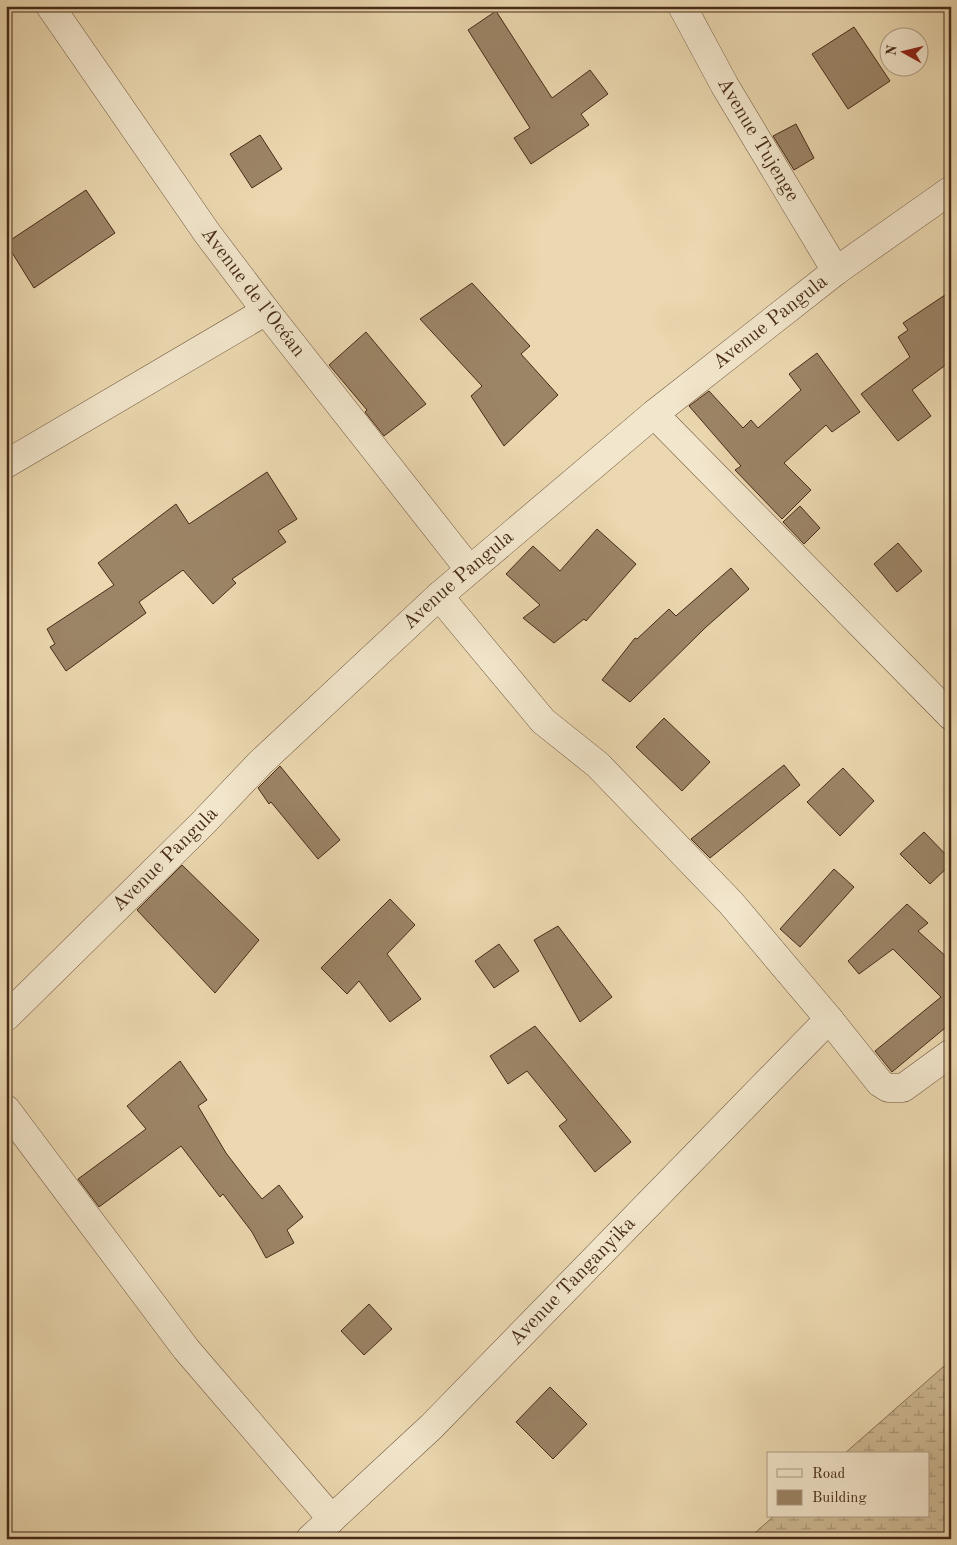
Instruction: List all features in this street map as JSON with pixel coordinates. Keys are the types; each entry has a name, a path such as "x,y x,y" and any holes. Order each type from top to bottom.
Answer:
{"street":[{"name":"Avenue de l'Océan","path":"50,6 207,233 469,569"},
{"name":"Avenue Tujenge","path":"682,6 725,86 836,270"},
{"name":"Avenue Pangula","path":"6,1017 203,824 260,763 469,569 654,414 836,270 951,190"},
{"path":"6,464 266,311"},
{"path":"654,414 951,716"},
{"path":"439,596 543,721 598,765 731,903 829,1019 880,1083 888,1088 903,1088 951,1053"},
{"name":"Avenue Tanganyika","path":"310,1539 431,1427 829,1019"},
{"path":"6,1110 186,1349 332,1519"}],"green space":[{"path":"951,1360 951,1539 748,1539 772,1518 930,1518 930,1452 846,1452"}],"building":[{"path":"496,11 552,98 590,70 608,94 581,114 589,125 531,164 514,138 530,128 468,30"},
{"path":"854,27 880,66 880,78 888,78 890,81 848,109 812,54"},
{"path":"796,124 814,158 794,170 773,136"},
{"path":"260,135 282,169 252,188 230,154"},
{"path":"86,190 115,233 34,288 6,243"},
{"path":"472,283 530,346 521,354 558,395 504,446 471,396 482,386 420,319"},
{"path":"951,291 951,361 912,390 931,416 898,441 861,394 910,357 898,337 908,330 903,323"},
{"path":"366,332 426,404 384,436 365,412 367,410 329,365"},
{"path":"817,353 860,412 832,432 826,425 784,463 811,490 782,519 735,470 741,466 689,406 709,391 743,428 751,420 758,428 801,390 789,374"},
{"path":"267,472 297,519 278,531 286,542 232,579 236,583 213,604 183,570 139,602 146,613 66,671 50,647 55,644 47,629 114,585 98,563 176,504 189,524"},
{"path":"800,506 820,528 804,544 783,522"},
{"path":"597,529 636,564 586,621 584,619 554,643 523,618 540,605 506,574 533,546 560,571"},
{"path":"898,543 922,571 897,592 874,564"},
{"path":"731,568 749,589 705,628 630,702 602,680 635,638 637,639 669,609 676,616"},
{"path":"664,718 710,762 682,791 636,747"},
{"path":"784,765 800,785 710,858 691,839"},
{"path":"280,766 340,840 318,859 271,802 269,804 258,788"},
{"path":"843,768 874,801 840,836 807,802"},
{"path":"924,832 951,860 951,864 930,884 900,854"},
{"path":"182,865 259,940 215,993 137,910"},
{"path":"834,869 854,887 800,947 780,929"},
{"path":"390,899 415,925 387,954 421,999 390,1022 359,981 347,994 321,968"},
{"path":"907,904 928,923 918,931 951,961 951,1023 892,1072 875,1051 941,997 893,949 859,974 848,961"},
{"path":"558,926 612,997 580,1022 534,940"},
{"path":"499,944 519,971 494,988 475,961"},
{"path":"535,1026 631,1142 595,1172 559,1126 567,1120 527,1071 508,1084 490,1056"},
{"path":"180,1061 207,1100 198,1106 226,1153 249,1183 262,1199 279,1185 303,1217 287,1230 294,1243 266,1258 252,1232 223,1194 220,1197 181,1146 99,1207 78,1179 146,1129 127,1106"},
{"path":"369,1304 392,1329 364,1355 341,1331"},
{"path":"550,1387 587,1424 553,1459 516,1422"}]}
